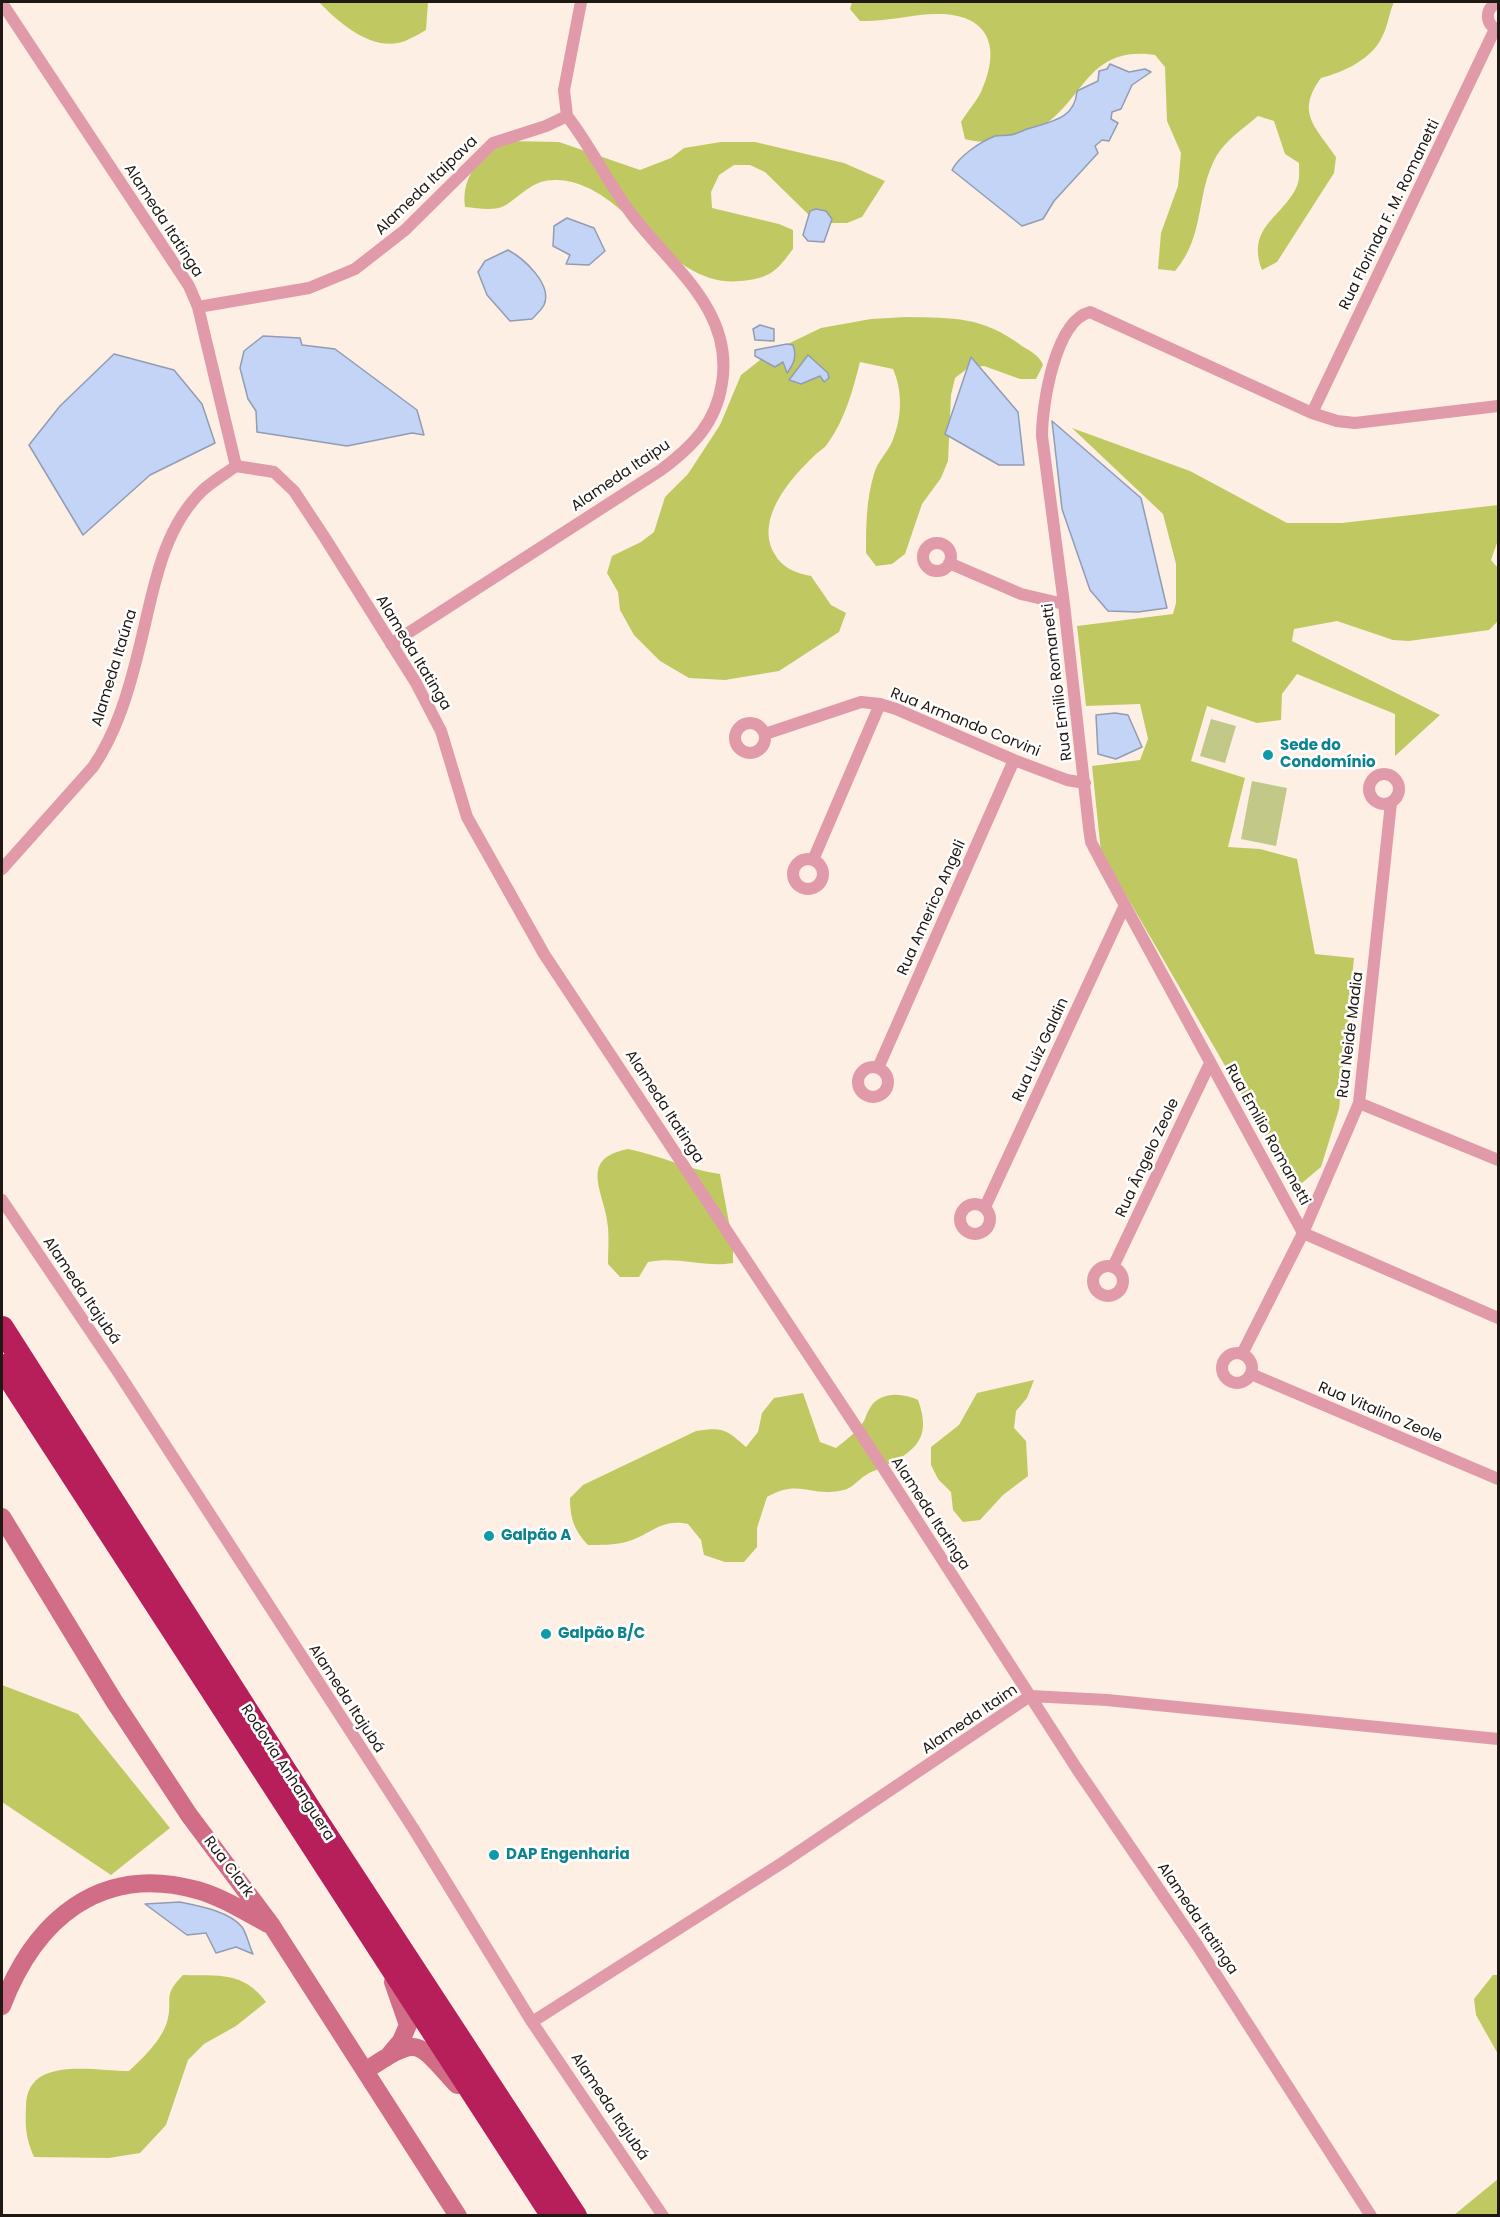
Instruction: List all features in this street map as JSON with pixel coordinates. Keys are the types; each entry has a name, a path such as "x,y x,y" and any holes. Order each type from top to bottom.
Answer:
{"highway":[{"name":"Rodovia Anhanguera","path":"2,1328 318,1823 575,2216"},
{"name":"Rodovia Anhanguera","path":"2,1366 553,2216"}],"main road":[{"name":"Rua Clark","path":"2,1517 127,1720 189,1815 272,1926 458,2216"},
{"path":"2,2006 26,1954 45,1930 63,1913 87,1899 110,1891 158,1883 190,1889 220,1899 272,1926"},
{"path":"380,1950 408,2025 401,2041 388,2056"},
{"path":"365,2071 388,2056 410,2046 426,2050 498,2130"}],"street":[{"path":"567,116 564,90 581,2"},
{"path":"1497,30 1489,22 1488,12 1498,2"},
{"name":"Alameda Itatinga","path":"2,3 189,286 198,307 236,466 274,472 289,485 416,683 441,730 467,817 544,954 882,1466 1030,1696 1197,1945 1371,2216"},
{"name":"Rua Florinda F. M. Romanetti","path":"1311,413 1497,30"},
{"name":"Alameda Itaipava","path":"198,307 309,288 355,269 405,230 493,143 546,126 567,116"},
{"name":"Alameda Itaipu","path":"391,644 662,470 684,452 707,428 719,403 725,353 721,333 712,316 697,292 633,216 586,141 567,116"},
{"name":"Rua Emilio Romanetti","path":"1304,1233 1092,842 1042,436 1044,396 1058,354 1078,316 1090,312 1097,313 1311,413 1337,421 1355,423 1498,406"},
{"name":"Alameda Itaúna","path":"2,869 93,767 105,748 120,714 139,652 159,563 170,538 202,491 236,466"},
{"path":"949,563 1021,594 1064,604"},
{"name":"Rua Armando Corvini","path":"765,734 850,705 870,702 880,704 1067,780 1085,783"},
{"path":"813,860 880,704"},
{"name":"Rua Americo Angeli","path":"878,1068 1014,760"},
{"name":"Rua Neide Madia","path":"1242,1354 1304,1233 1359,1103 1391,802"},
{"name":"Rua Luiz Galdin","path":"985,1207 1125,905"},
{"name":"Rua Ângelo Zeole","path":"1113,1266 1210,1063"},
{"path":"1359,1103 1498,1160"},
{"name":"Alameda Itajubá","path":"2,1200 118,1372 413,1828 532,2022 663,2216"},
{"path":"1304,1233 1498,1318"},
{"path":"1232,1354 1242,1354 1250,1360 1251,1374 1239,1383 1230,1382 1223,1375 1224,1360 1232,1354"},
{"name":"Rua Vitalino Zeole","path":"1251,1374 1498,1479"},
{"name":"Alameda Itaim","path":"532,2022 782,1863 1030,1696 1107,1700 1498,1739"}],"green space":[{"path":"319,2 428,2 426,30 405,41 393,44 381,43 347,27"},
{"path":"852,2 1394,2 1384,33 1371,52 1348,68 1321,78 1313,90 1309,110 1311,119 1336,157 1334,173 1277,262 1262,270 1258,255 1259,243 1268,224 1291,197 1297,186 1299,163 1285,154 1274,121 1258,116 1230,139 1217,155 1210,169 1192,243 1175,271 1158,269 1161,233 1178,186 1181,153 1167,121 1165,67 1155,55 1132,54 1115,58 1101,66 1056,116 1037,129 983,142 972,141 965,139 961,122 977,100 987,75 990,46 986,34 978,25 951,15 933,14 860,21 850,9"},
{"path":"508,141 559,142 640,170 671,158 684,148 721,142 755,142 844,163 885,181 862,217 847,223 831,223 814,220 765,172 750,165 734,165 719,175 711,192 712,208 779,224 793,230 793,249 777,268 766,276 741,281 716,279 693,270 672,256 612,203 590,189 567,181 540,182 501,207 486,209 465,207 466,185 475,168 489,153"},
{"path":"906,317 953,319 980,324 1008,336 1040,359 1043,365 1036,379 1020,379 984,366 968,368 955,378 951,395 948,461 941,478 922,504 905,554 892,564 876,566 866,553 868,504 875,470 895,433 900,396 893,369 860,362 848,404 834,434 827,445 786,487 778,499 769,526 769,540 774,553 781,562 794,571 811,576 831,605 846,613 839,632 779,671 725,680 689,678 660,661 634,635 620,610 618,592 607,573 612,556 641,542 654,532 665,497 688,474 720,425 741,375 769,353 821,328 871,319"},
{"path":"1072,428 1190,471 1287,523 1342,523 1498,505 1498,540 1491,560 1498,568 1498,621 1489,630 1409,641 1393,640 1337,621 1294,629 1292,641 1440,715 1395,756 1395,714 1297,674 1282,694 1281,720 1257,723 1207,706 1191,761 1245,778 1228,847 1260,849 1297,859 1315,954 1354,958 1339,1109 1321,1167 1296,1188 1101,852 1092,766 1140,760 1148,739 1140,704 1086,706 1077,626 1173,614 1176,603 1176,564 1163,514"},
{"path":"1211,719 1236,726 1225,763 1200,756"},
{"path":"1252,781 1287,788 1276,846 1241,839"},
{"path":"628,1149 720,1174 733,1244 733,1263 712,1264 670,1260 648,1262 639,1277 620,1277 608,1264 608,1227 598,1169 603,1161 612,1154"},
{"path":"1034,1380 1027,1398 1016,1411 1014,1428 1026,1441 1028,1476 1003,1495 980,1520 963,1522 953,1510 951,1492 938,1479 931,1465 931,1447 959,1425 977,1393"},
{"path":"803,1393 820,1442 836,1448 858,1429 874,1402 892,1395 918,1400 922,1413 922,1434 912,1449 904,1455 868,1474 848,1489 819,1492 787,1489 767,1497 757,1528 757,1547 744,1562 725,1562 704,1555 701,1540 688,1524 670,1523 635,1539 612,1544 588,1545 579,1534 572,1518 570,1498 583,1485 696,1431 712,1429 724,1431 734,1436 746,1447 758,1432 762,1413 774,1398"},
{"path":"2,1685 78,1714 170,1828 111,1875 2,1802"},
{"path":"183,1975 219,1976 239,1980 257,1992 266,2002 236,2026 204,2044 188,2060 166,2125 140,2153 109,2158 34,2157 27,2133 26,2107 29,2091 37,2079 49,2073 64,2070 129,2071 146,2055 164,2029 169,2014 170,1993"},
{"path":"1493,1975 1498,1975 1498,2054 1476,2015 1474,1999"},
{"path":"1498,2179 1498,2215 1454,2215"}],"water":[{"path":"1110,64 1129,72 1145,69 1151,72 1132,85 1121,109 1112,112 1111,119 1118,123 1109,141 1102,140 1095,146 1098,153 1054,201 1043,219 1022,226 952,170 965,155 995,136 1016,134 1052,122 1066,114 1075,101 1077,91 1098,81 1099,71 1107,69"},
{"path":"816,209 826,211 832,219 824,242 808,241 803,235 810,211"},
{"path":"567,218 594,228 605,251 589,265 566,264 570,255 553,246 554,226"},
{"path":"508,250 528,265 541,280 546,297 544,305 532,319 510,321 487,295 478,272 485,261"},
{"path":"760,325 774,329 774,341 755,340 753,329"},
{"path":"263,336 300,338 302,345 335,349 417,410 424,435 412,433 347,446 257,432 256,411 248,399 240,368 244,351"},
{"path":"793,345 795,356 787,373 783,362 775,367 755,356 755,350"},
{"path":"114,354 174,370 202,404 215,443 150,475 83,535 29,445 60,406"},
{"path":"808,355 828,373 829,378 824,382 820,376 801,384 789,380"},
{"path":"971,357 1018,412 1024,465 999,465 945,434"},
{"path":"1052,421 1141,498 1167,608 1138,612 1108,611 1090,590 1062,509"},
{"path":"1115,713 1128,715 1142,747 1116,759 1098,754 1096,715"},
{"path":"180,1902 213,1910 236,1921 244,1930 253,1954 236,1947 216,1953 206,1933 187,1935 145,1904"}],"place":[{"name":"Sede do Condomínio","path":"1268,755"},
{"name":"Galpão A","path":"489,1536"},
{"name":"Galpão B/C","path":"546,1634"},
{"name":"DAP Engenharia","path":"494,1855"}]}
